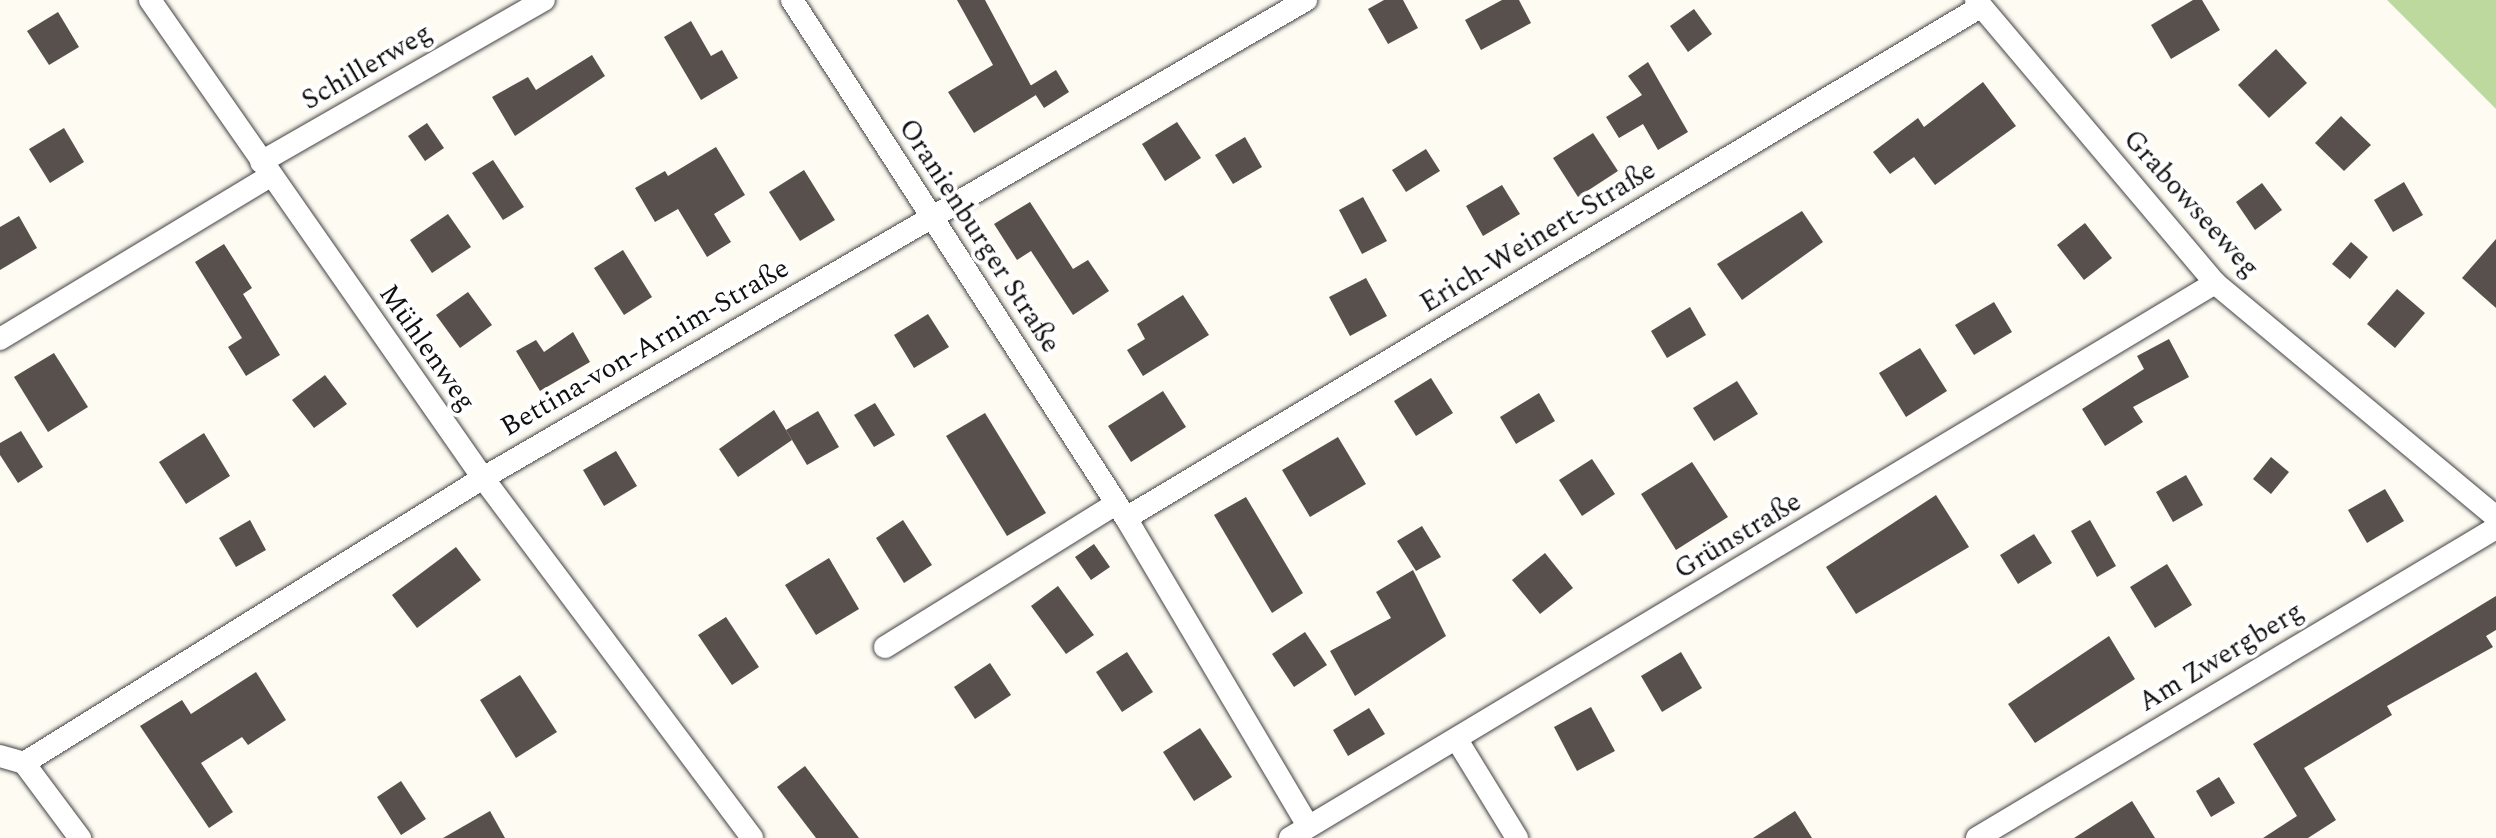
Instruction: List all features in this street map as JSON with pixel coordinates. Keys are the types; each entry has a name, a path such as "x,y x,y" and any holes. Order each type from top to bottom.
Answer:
{"street":[{"name":"Mühlenweg","path":"150,0 483,478 752,838"},
{"name":"Schillerweg","path":"0,339 265,169 544,0"},
{"name":"Oranienburger Straße","path":"792,0 1121,511 1299,832"},
{"name":"Bettina-von-Arnim-Straße","path":"24,763 483,478 931,215 1306,0"},
{"name":"Grabowseeweg","path":"1978,3 2215,283 2496,517"},
{"name":"Erich-Weinert-Straße","path":"1121,511 1978,3"},
{"name":"Grünstraße","path":"1299,832 2215,283"},
{"path":"885,647 1121,511"},
{"name":"Am Zwergberg","path":"1977,838 2496,528"},
{"path":"1457,740 1517,838"},
{"path":"0,756 24,763 80,838"}],"green space":[{"path":"2387,0 2496,0 2496,109"}],"building":[{"path":"957,0 985,0 1036,95 974,133 948,92 993,65"},
{"path":"1384,0 1403,0 1418,28 1388,44 1368,9"},
{"path":"1502,0 1519,0 1531,23 1481,50 1465,20"},
{"path":"2193,0 2202,0 2220,30 2171,59 2151,25"},
{"path":"1694,9 1712,34 1688,52 1670,26"},
{"path":"58,12 79,47 49,65 27,31"},
{"path":"691,21 711,56 722,50 738,78 701,100 664,37"},
{"path":"2276,49 2307,83 2269,118 2238,85"},
{"path":"592,55 605,76 515,136 492,97 528,77 536,90"},
{"path":"1648,62 1688,132 1658,150 1643,124 1619,138 1606,117 1642,95 1628,76"},
{"path":"1056,70 1069,92 1044,108 1030,86"},
{"path":"1983,82 2016,126 1935,185 1914,157 1890,174 1873,152 1918,118 1924,127"},
{"path":"2341,116 2371,145 2344,171 2315,143"},
{"path":"1177,122 1201,158 1165,181 1142,144"},
{"path":"427,123 444,148 425,161 408,136"},
{"path":"64,128 84,162 50,183 29,149"},
{"path":"1593,133 1618,171 1578,197 1553,158"},
{"path":"1245,137 1262,167 1233,184 1215,155"},
{"path":"716,147 745,195 714,214 731,242 707,257 678,209 655,222 635,188 665,171 668,176"},
{"path":"1426,149 1440,171 1406,192 1392,170"},
{"path":"493,160 524,207 503,220 472,173"},
{"path":"804,170 835,220 800,241 769,192"},
{"path":"2404,182 2423,215 2393,232 2374,200"},
{"path":"2262,183 2282,210 2255,230 2236,202"},
{"path":"1502,185 1520,214 1483,236 1466,206"},
{"path":"1363,197 1387,241 1362,254 1339,210"},
{"path":"1030,202 1073,269 1088,260 1109,291 1073,315 1031,251 1017,260 994,224"},
{"path":"1802,211 1823,242 1742,300 1717,264"},
{"path":"448,214 471,247 432,273 410,240"},
{"path":"19,216 37,248 0,270 0,227"},
{"path":"2085,223 2112,258 2084,280 2057,245"},
{"path":"2496,239 2496,308 2462,278"},
{"path":"2351,242 2368,257 2350,279 2332,264"},
{"path":"224,244 252,288 243,294 280,355 246,376 228,347 242,338 195,262"},
{"path":"623,250 652,297 624,315 594,268"},
{"path":"1366,278 1387,316 1350,336 1329,297"},
{"path":"2397,289 2425,313 2395,348 2367,324"},
{"path":"468,292 492,325 460,348 436,315"},
{"path":"1183,295 1209,335 1143,376 1127,350 1145,339 1137,324"},
{"path":"1994,302 2012,332 1974,355 1955,325"},
{"path":"1690,307 1706,335 1667,358 1651,331"},
{"path":"928,314 949,347 914,368 894,335"},
{"path":"573,332 590,362 540,391 516,351 536,340 544,352"},
{"path":"2169,339 2189,377 2133,407 2143,422 2105,446 2082,409 2144,369 2137,356"},
{"path":"1920,348 1947,391 1906,417 1879,373"},
{"path":"54,353 88,407 48,432 14,377"},
{"path":"325,375 347,404 314,428 292,400"},
{"path":"1431,378 1453,413 1416,436 1394,401"},
{"path":"1737,381 1758,414 1714,441 1693,408"},
{"path":"1163,391 1186,427 1131,462 1108,426"},
{"path":"1539,393 1555,421 1516,444 1500,417"},
{"path":"875,403 895,435 874,447 854,415"},
{"path":"774,410 792,440 738,477 719,449"},
{"path":"818,411 839,447 807,465 786,430"},
{"path":"985,413 1046,513 1007,536 946,436"},
{"path":"21,431 43,467 18,483 0,455 0,443"},
{"path":"204,433 230,476 186,504 159,462"},
{"path":"1338,437 1366,484 1310,517 1282,470"},
{"path":"616,451 637,486 604,506 583,470"},
{"path":"2271,457 2289,472 2271,494 2253,479"},
{"path":"1592,459 1615,494 1582,516 1559,480"},
{"path":"1692,462 1728,517 1676,550 1641,494"},
{"path":"2186,475 2203,505 2173,522 2156,492"},
{"path":"2385,489 2404,521 2367,543 2348,510"},
{"path":"1936,495 1969,547 1856,614 1826,567"},
{"path":"1246,497 1303,593 1272,613 1214,515"},
{"path":"250,520 266,550 236,567 219,538"},
{"path":"903,520 932,565 904,583 876,538"},
{"path":"2090,520 2116,566 2097,577 2071,531"},
{"path":"1422,526 1441,557 1416,571 1397,541"},
{"path":"2034,534 2052,563 2018,584 2000,555"},
{"path":"1094,544 1110,567 1091,580 1075,557"},
{"path":"456,547 481,580 417,628 392,595"},
{"path":"1545,553 1573,588 1540,614 1512,580"},
{"path":"829,558 859,609 816,635 785,585"},
{"path":"2167,564 2192,605 2155,628 2130,587"},
{"path":"1413,570 1446,636 1355,696 1330,651 1391,618 1376,592"},
{"path":"1058,586 1094,635 1066,654 1031,606"},
{"path":"2496,596 2496,630 2486,636 2493,647 2387,706 2392,715 2304,768 2336,820 2308,838 2263,838 2297,816 2253,744"},
{"path":"726,617 759,667 732,685 698,635"},
{"path":"1305,632 1327,665 1294,687 1272,654"},
{"path":"2109,636 2135,679 2035,743 2008,704"},
{"path":"1127,652 1153,692 1122,712 1096,672"},
{"path":"1681,652 1702,688 1662,712 1641,676"},
{"path":"990,663 1011,695 975,719 954,687"},
{"path":"256,672 286,720 248,745 242,737 201,763 233,812 209,828 140,726 182,700 191,714"},
{"path":"520,675 557,732 516,758 480,700"},
{"path":"1591,707 1615,751 1577,771 1554,727"},
{"path":"1369,708 1385,734 1348,756 1333,730"},
{"path":"1200,728 1232,777 1194,801 1163,752"},
{"path":"805,766 859,838 816,838 777,787"},
{"path":"2219,777 2235,803 2211,817 2196,791"},
{"path":"401,781 426,819 401,835 377,797"},
{"path":"2132,801 2155,838 2074,838"},
{"path":"490,811 505,838 443,838"},
{"path":"1795,811 1812,838 1753,838"}]}
